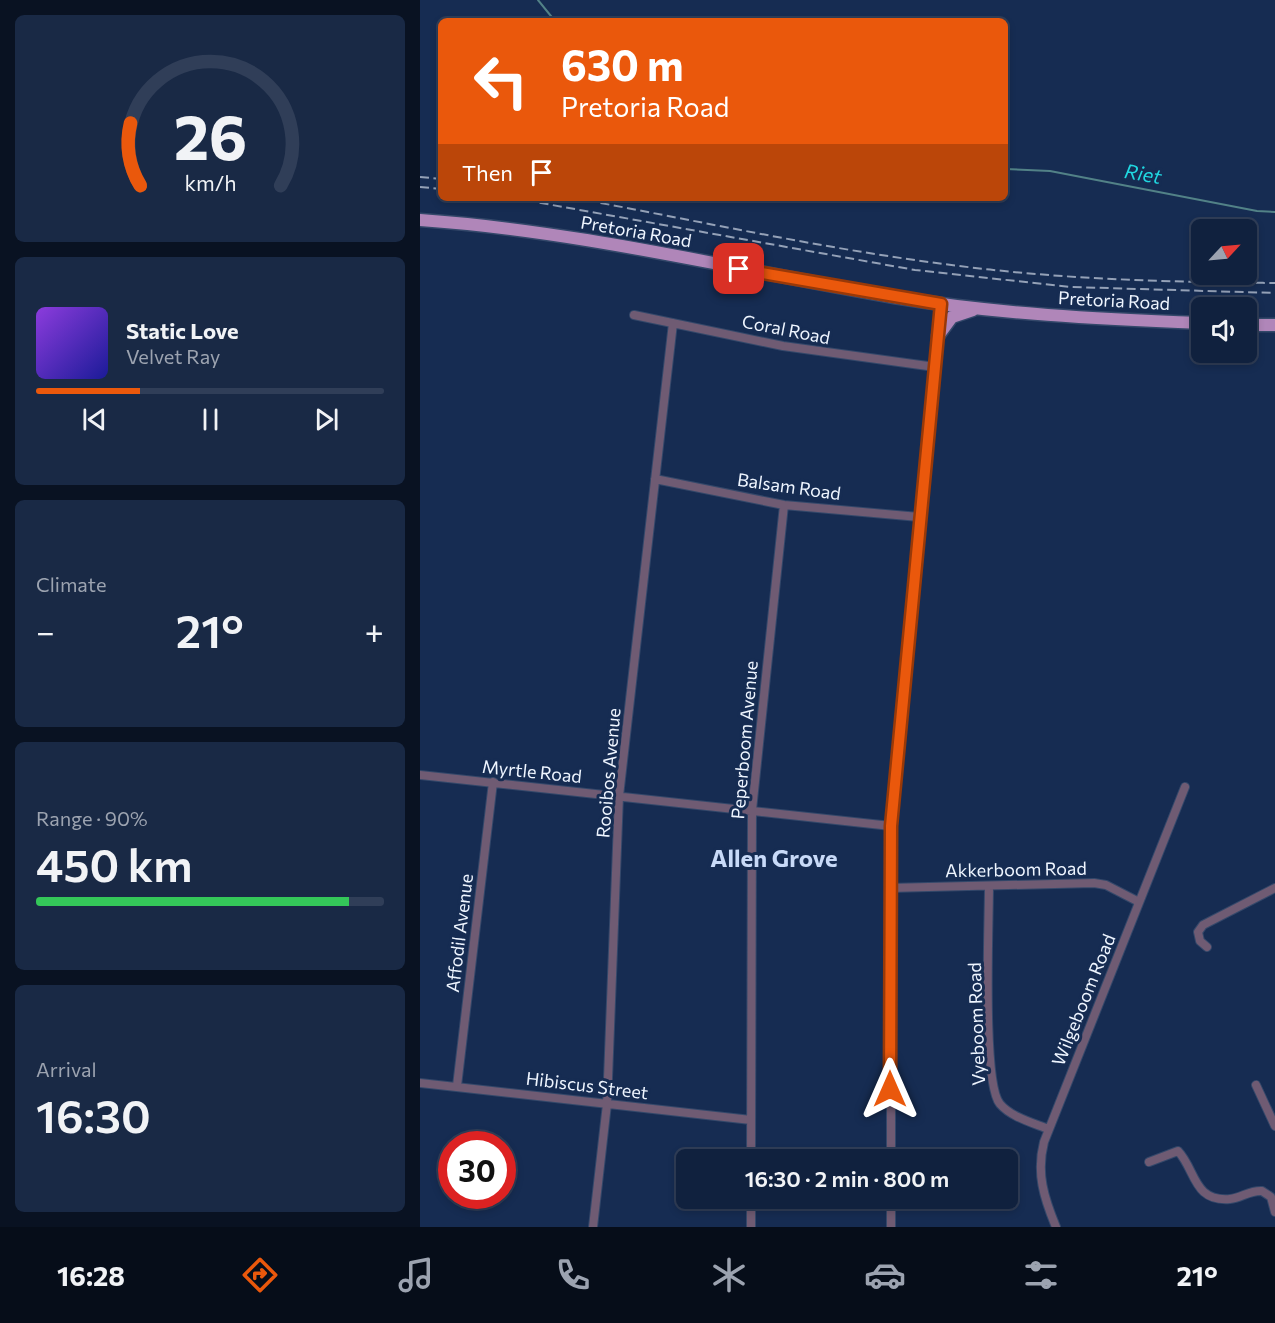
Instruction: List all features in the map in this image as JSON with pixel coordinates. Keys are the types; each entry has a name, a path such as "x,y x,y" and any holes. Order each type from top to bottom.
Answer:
{"main road":[{"path":"420,226 426,221"},
{"name":"Pretoria Road","path":"426,221 568,238 941,304 1102,320 1191,323"},
{"path":"938,336 952,318 980,309"},
{"path":"1257,325 1275,325"}],"street":[{"path":"891,1149 889,888 891,826 941,304"},
{"name":"Coral Road","path":"634,315 795,348 935,367"},
{"name":"Rooibos Avenue","path":"593,1227 607,1104 619,796 673,323"},
{"name":"Balsam Road","path":"655,479 784,505 920,517"},
{"name":"Peperboom Avenue","path":"751,1149 752,810 784,505"},
{"name":"Myrtle Road","path":"420,775 891,826"},
{"name":"Affodil Avenue","path":"457,1086 493,782"},
{"name":"Wilgeboom Road","path":"1056,1227 1040,1175 1041,1153 1048,1129 1185,787"},
{"name":"Akkerboom Road","path":"889,888 1100,884 1139,902"},
{"name":"Vyeboom Road","path":"989,886 990,1057 993,1092 1007,1110 1048,1129"},
{"path":"1207,947 1200,941 1198,932 1203,925 1275,888"},
{"name":"Hibiscus Street","path":"420,1083 751,1120"},
{"path":"1256,1085 1275,1126"},
{"path":"1149,1162 1178,1151 1194,1182 1207,1194 1232,1199 1258,1191 1266,1193 1274,1198 1275,1212"},
{"path":"751,1209 751,1227"},
{"path":"891,1209 891,1227"}],"waterway":[{"name":"Riet","path":"538,0 553,18"},
{"name":"Riet","path":"1008,169 1050,171 1257,211 1275,212"}],"railway":[{"path":"420,177 438,179"},
{"path":"420,187 438,189"},
{"path":"530,201 915,270 1071,287 1275,293"},
{"path":"590,201 830,247 933,263 1093,278 1275,283"}],"district":[{"name":"Allen Grove","path":"774,859"}],"route":[{"path":"739,269 941,304 891,826 890,1089"}]}
